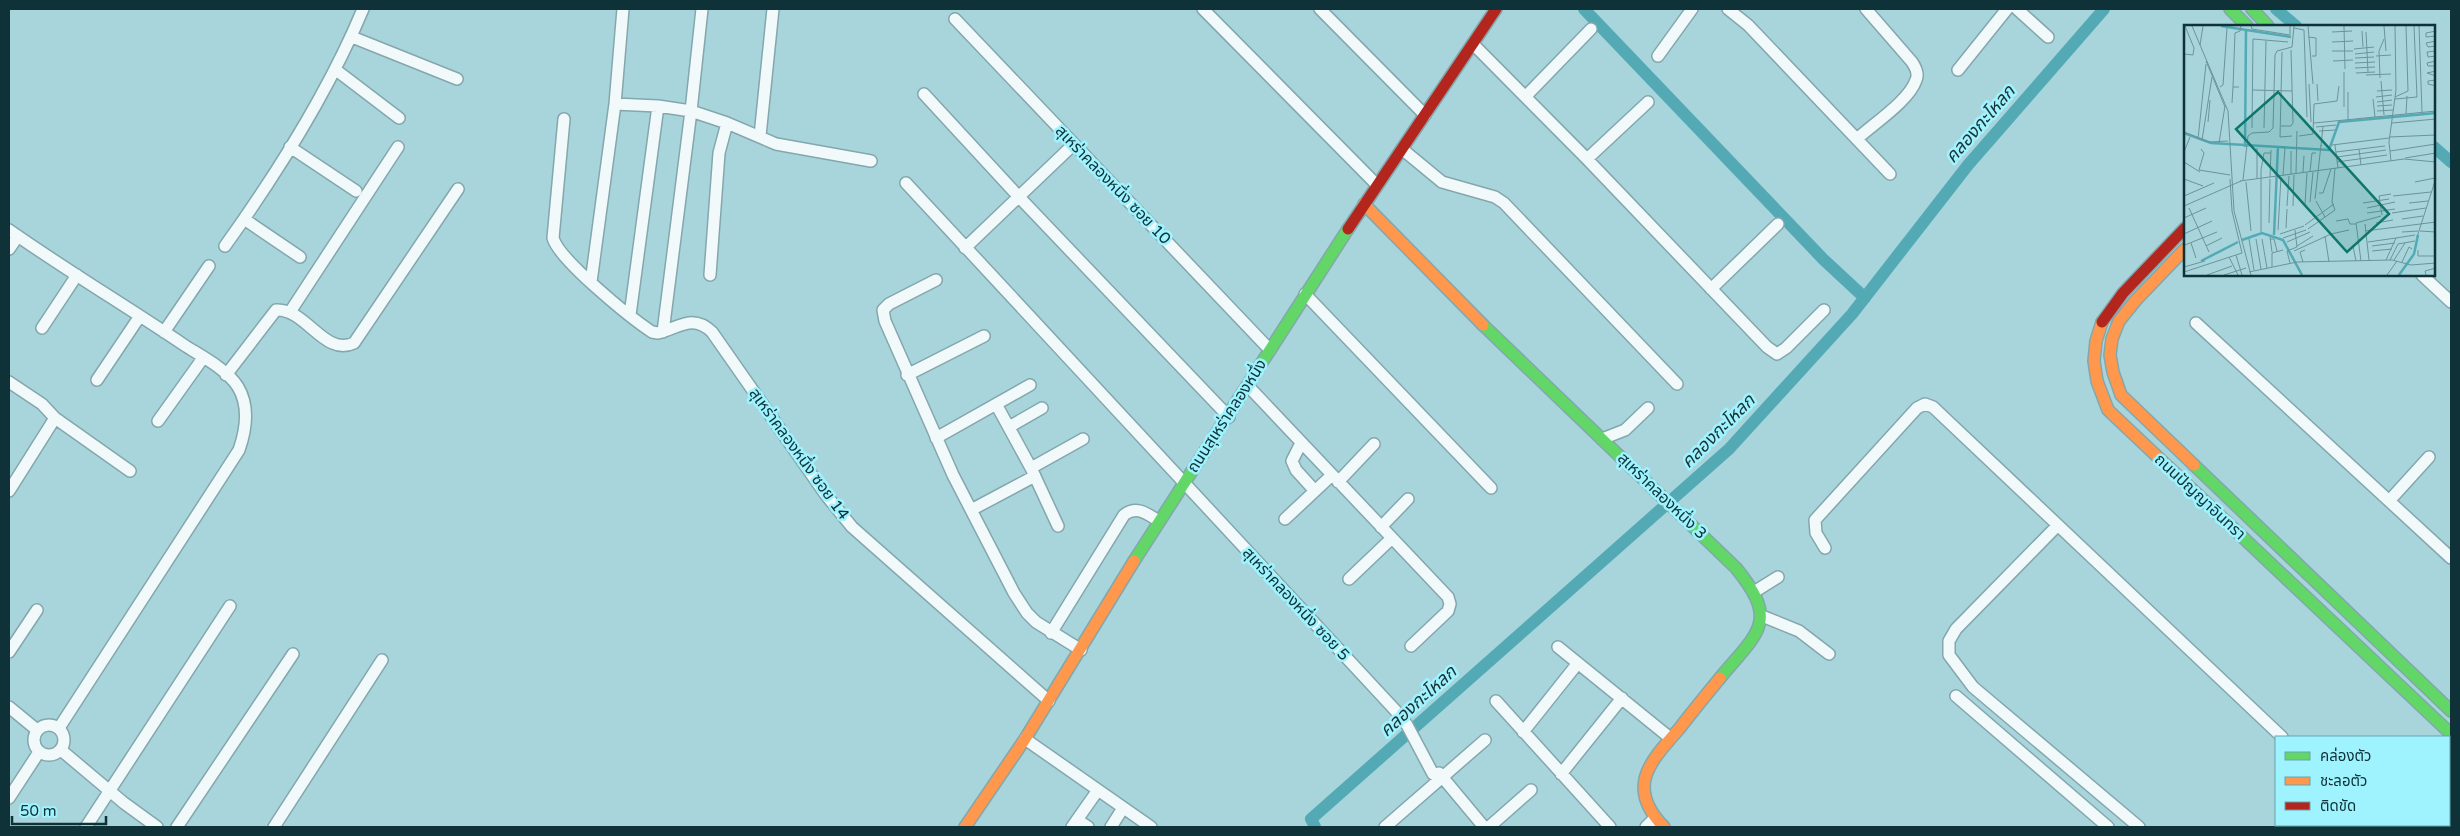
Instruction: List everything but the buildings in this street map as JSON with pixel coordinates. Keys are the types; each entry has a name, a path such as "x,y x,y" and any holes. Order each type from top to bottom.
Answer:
{"street":[{"path":"224,246 244,219 290,147 336,70 363,9"},
{"path":"591,282 615,104 623,9"},
{"path":"564,118 555,245 591,282 630,315 652,332 663,332 702,9"},
{"path":"760,136 773,9"},
{"path":"1203,9 1378,184"},
{"path":"1320,9 1425,115"},
{"path":"1658,56 1692,9"},
{"path":"1728,9 1748,25 1890,174"},
{"path":"1857,139 1902,100 1917,80 1917,70 1912,62 1866,9"},
{"path":"1958,70 2007,9"},
{"path":"2016,9 2048,37"},
{"path":"2230,9 2246,25"},
{"path":"2252,9 2267,25"},
{"name":"ถนนสุเหร่าคลองหนึ่ง","path":"965,827 1025,739 1159,521 1248,386 1305,294 1473,44 1491,11"},
{"name":"สุเหร่าคลองหนึ่ง ซอย 10","path":"955,19 1270,350"},
{"path":"1526,96 1591,29"},
{"path":"352,36 456,78"},
{"path":"1473,44 1526,96 1767,347 1777,354 1786,348 1824,310"},
{"path":"336,70 399,118"},
{"path":"924,94 1018,197 1228,417"},
{"path":"1587,159 1648,102"},
{"path":"615,104 658,106 691,112 727,123 776,144 871,160"},
{"path":"630,315 658,106"},
{"path":"710,274 719,153 727,123"},
{"path":"965,248 1074,144"},
{"path":"290,147 356,191"},
{"path":"290,312 398,147"},
{"path":"1402,149 1442,182 1494,197 1504,202 1676,384"},
{"name":"สุเหร่าคลองหนึ่ง ซอย 5","path":"906,183 1407,725 1433,774 1442,779 1484,827"},
{"path":"226,375 271,314 276,310 290,312 335,345 345,347 354,344 458,189"},
{"name":"สุเหร่าคลองหนึ่ง 3","path":"1364,204 1467,309 1736,568 1760,603 1762,616"},
{"path":"244,219 300,258"},
{"path":"1711,289 1778,224"},
{"name":"ถนนปัญญาอินทรา","path":"2184,229 2121,297 2098,330 2094,365 2098,388 2108,410 2451,734"},
{"path":"9,249 13,233 203,358 238,386 244,406 245,430 239,450 59,728"},
{"name":"ถนนปัญญาอินทรา","path":"2184,250 2138,300 2114,332 2111,361 2114,379 2121,395 2451,710"},
{"path":"164,332 209,266"},
{"path":"42,328 77,275"},
{"path":"2423,276 2451,302"},
{"path":"936,280 888,304 883,310 885,321 936,438 971,510 1026,613 1051,634 1081,650"},
{"path":"1305,294 1491,488"},
{"path":"97,380 140,316"},
{"name":"สุเหร่าคลองหนึ่ง ซอย 14","path":"663,332 692,321 703,324 712,332 826,495 852,526 1049,701"},
{"path":"2196,322 2451,558"},
{"path":"907,375 984,336"},
{"path":"158,421 203,358"},
{"path":"9,382 42,404 55,418 130,471"},
{"path":"936,438 1030,385"},
{"path":"1248,386 1448,597 1450,604 1448,611 1411,646"},
{"path":"996,404 1033,472 1058,526"},
{"path":"1825,548 1816,533 1815,520 1917,408 1925,404 1933,407 2281,736"},
{"path":"1009,427 1042,408"},
{"path":"1602,439 1625,430 1648,408"},
{"path":"9,491 55,418"},
{"path":"971,510 1033,472 1083,438"},
{"path":"1301,443 1292,461 1296,470 1315,491"},
{"path":"1285,519 1315,491 1335,478 1374,444"},
{"path":"2389,500 2429,456"},
{"path":"1381,528 1408,499"},
{"path":"1051,634 1124,515 1130,510 1137,509 1159,521"},
{"path":"2057,526 1956,629 1949,641 1949,655 1973,687 2139,827"},
{"path":"1350,579 1392,539"},
{"path":"1754,592 1778,577"},
{"path":"86,827 230,606"},
{"path":"9,652 37,610"},
{"path":"1664,827 1655,818 1643,792 1644,776 1650,763 1669,737 1757,634 1762,616 1799,632 1829,654"},
{"path":"1558,647 1669,737"},
{"path":"177,827 293,654"},
{"path":"274,827 382,660"},
{"path":"1523,732 1578,663"},
{"path":"1956,696 2108,827"},
{"path":"1561,774 1622,698"},
{"path":"1496,701 1610,827"},
{"path":"9,707 37,730"},
{"path":"48,724 59,728 65,738 61,750 50,755 39,752 34,741 37,730 48,724"},
{"path":"1025,739 1151,827"},
{"path":"1385,827 1485,740"},
{"path":"61,750 157,827"},
{"path":"9,798 39,752"},
{"path":"1088,827 1075,824 1098,790"},
{"path":"1489,827 1531,790"},
{"path":"1111,827 1123,808"},
{"path":"1646,827 1655,818"}],"waterway":[{"path":"1584,9 1823,259 1865,298"},
{"name":"คลองกะโหลก","path":"1315,827 1311,819 1729,449 1852,314 1968,165 2104,9"},
{"path":"2276,9 2295,25"},
{"path":"2435,148 2451,162"}],"traffic: fast":[{"path":"2230,9 2246,25"},
{"path":"2252,9 2267,25"},
{"path":"1134,561 1348,229"},
{"path":"1483,325 1736,568 1750,586 1760,614 1759,626 1745,649 1720,678"},
{"path":"2194,465 2451,711"},
{"path":"2234,529 2451,734"}],"traffic: slow":[{"path":"1364,204 1483,325"},
{"path":"2184,250 2136,300 2119,321 2112,339 2110,355 2113,372 2121,395 2194,465"},
{"path":"2102,322 2096,341 2094,361 2097,381 2108,410 2234,529"},
{"path":"965,827 1025,739 1134,561"},
{"path":"1664,827 1652,813 1646,799 1644,787 1646,775 1659,753 1720,678"}],"traffic: jam":[{"path":"1348,229 1496,9"},
{"path":"2102,322 2123,293 2184,229"}]}
